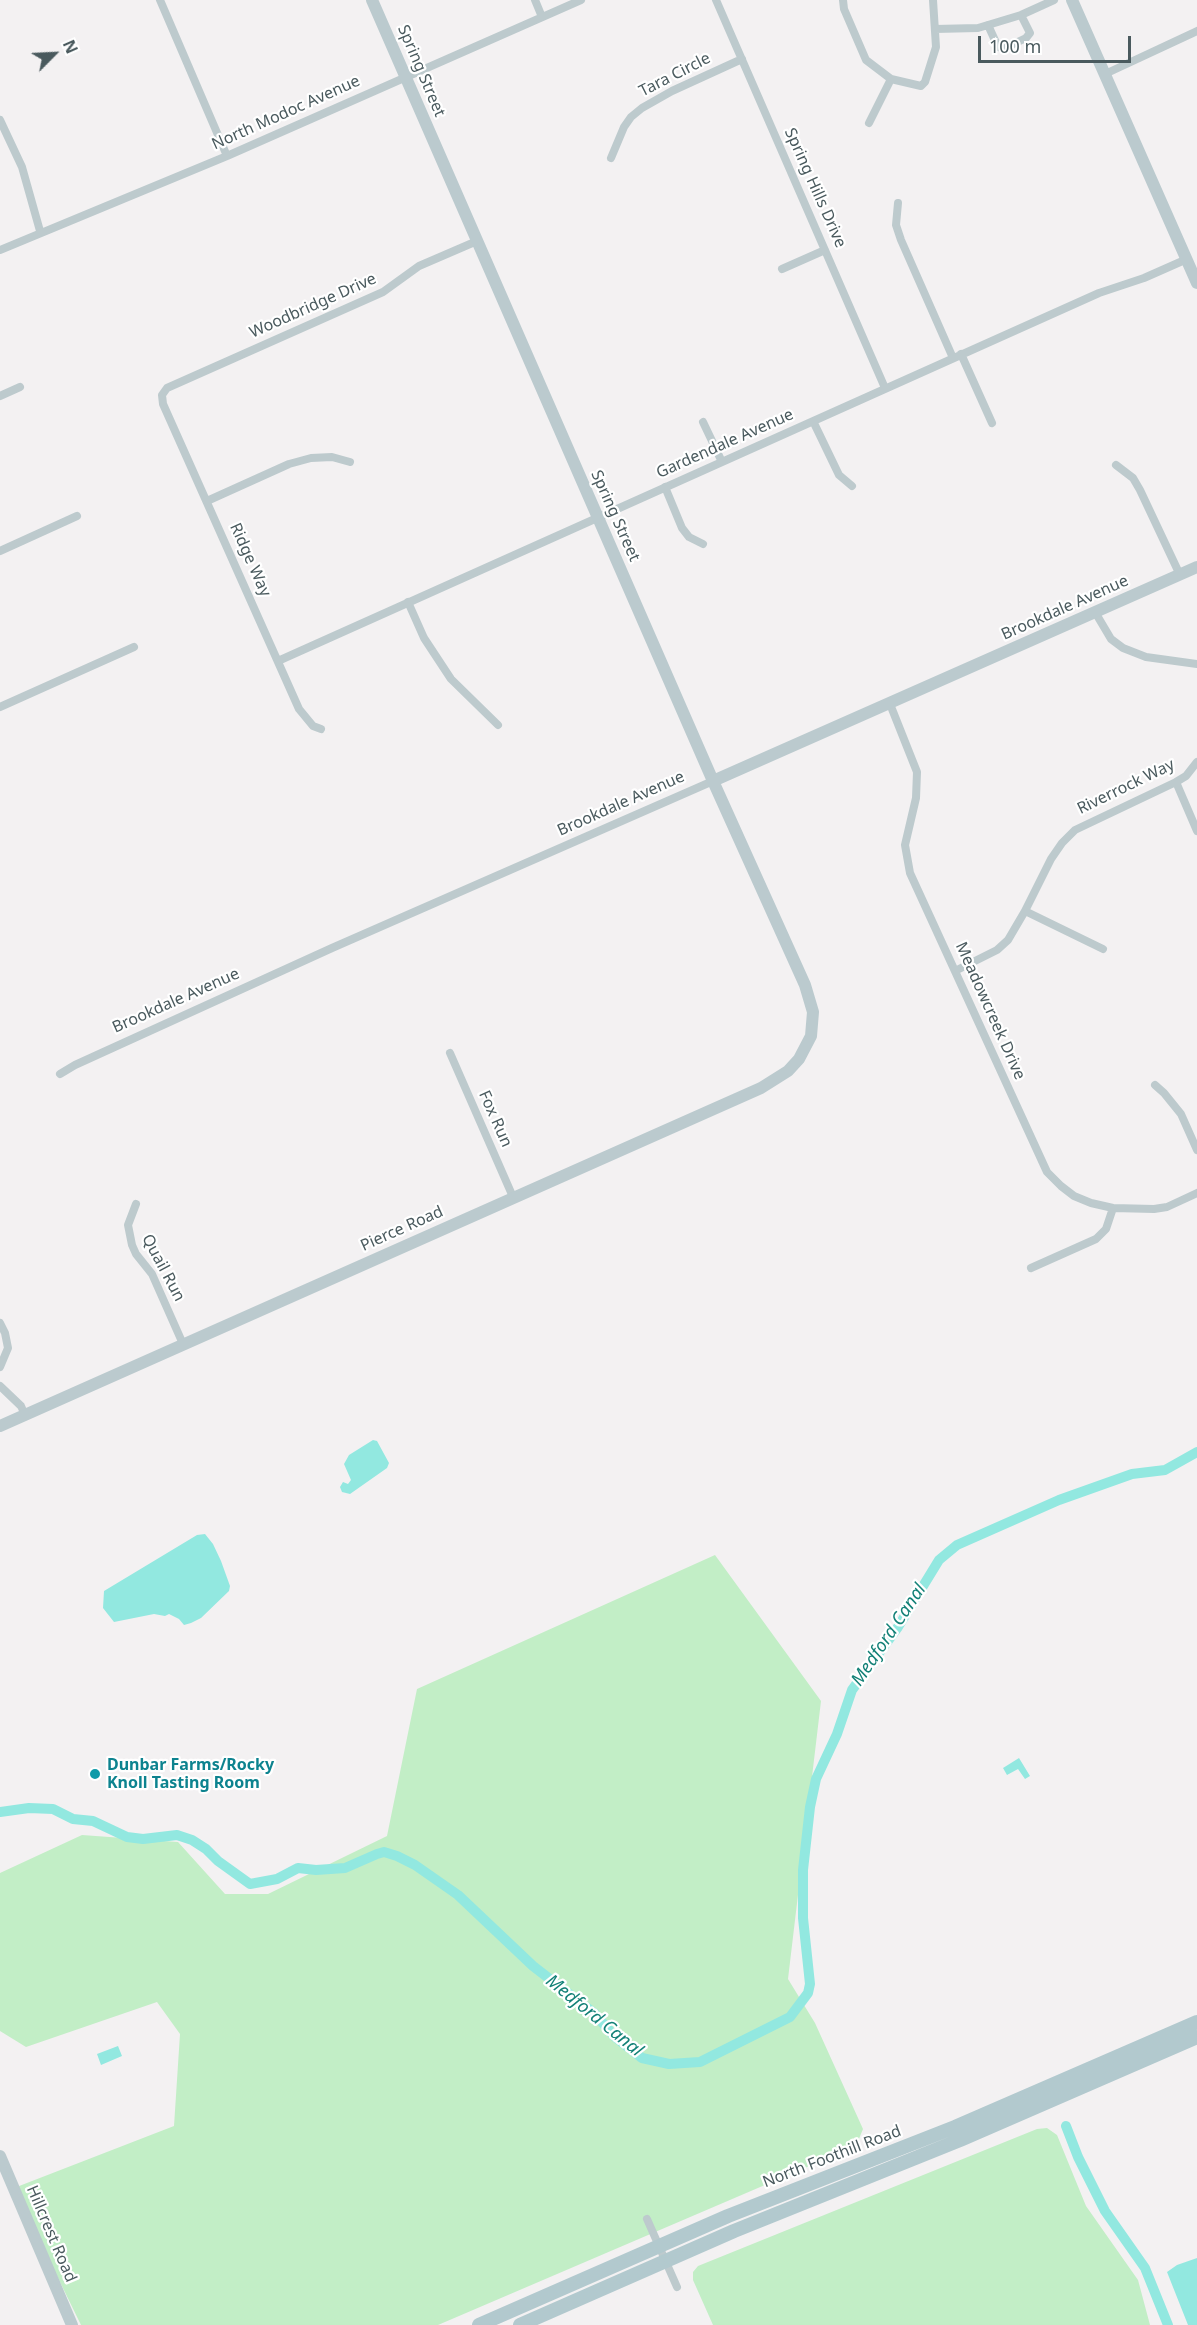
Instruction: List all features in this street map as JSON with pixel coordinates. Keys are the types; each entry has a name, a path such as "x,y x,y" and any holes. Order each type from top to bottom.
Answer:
{"main road":[{"name":"North Foothill Road","path":"479,2325 728,2216 955,2127 1197,2022"},
{"name":"North Foothill Road","path":"520,2325 665,2261 960,2140 1197,2037"}],"street":[{"path":"160,0 227,156"},
{"name":"Spring Street","path":"372,0 810,999 813,1024 807,1047"},
{"path":"535,0 542,17"},
{"name":"North Modoc Avenue","path":"0,250 40,231 227,156 581,0"},
{"name":"Spring Hills Drive","path":"716,0 885,388"},
{"path":"843,0 844,9 866,60 891,79 921,86 925,82 936,46 933,0"},
{"path":"935,29 978,28 1021,15 1054,0"},
{"path":"1072,0 1197,283"},
{"path":"988,25 998,47 1005,48 1026,38 1030,33 1021,15"},
{"path":"1105,74 1197,31"},
{"name":"Tara Circle","path":"611,158 624,127 642,108 672,90 742,59"},
{"path":"869,123 891,79"},
{"path":"0,120 22,167 40,231"},
{"path":"898,203 896,225 901,240 992,423"},
{"name":"Woodbridge Drive","path":"162,395 167,388 382,292 419,266 477,241"},
{"path":"782,269 825,250"},
{"name":"Gardendale Avenue","path":"278,661 1099,293 1144,278 1187,259"},
{"path":"0,396 20,387"},
{"name":"Ridge Way","path":"162,395 163,404 299,709 314,726 321,729"},
{"path":"813,421 839,475 852,486"},
{"path":"703,422 722,462"},
{"path":"207,501 289,464 311,458 332,457 350,462"},
{"path":"1116,465 1132,478 1140,490 1180,575"},
{"path":"665,488 682,528 690,537 703,544"},
{"path":"0,551 77,516"},
{"name":"Brookdale Avenue","path":"60,1074 75,1065 332,948 1197,567"},
{"path":"408,602 424,638 451,679 498,725"},
{"path":"1095,612 1111,639 1123,648 1146,657 1197,664"},
{"path":"0,707 134,647"},
{"name":"Meadowcreek Drive","path":"890,704 917,772 916,798 905,845 910,873 1047,1172 1060,1186 1074,1196 1113,1208 1167,1207 1197,1193"},
{"name":"Riverrock Way","path":"955,971 997,950 1008,940 1051,860 1062,843 1075,830 1176,782 1186,776 1197,762"},
{"path":"1176,782 1197,831"},
{"path":"1025,911 1103,949"},
{"name":"Pierce Road","path":"0,1426 761,1088 788,1071 807,1047"},
{"name":"Fox Run","path":"450,1053 513,1197"},
{"path":"1155,1085 1181,1114 1197,1150"},
{"name":"Quail Run","path":"136,1204 128,1225 132,1245 152,1274 183,1344"},
{"path":"1031,1268 1096,1239 1106,1229 1113,1208"},
{"path":"0,1323 8,1348 0,1367"},
{"path":"0,1386 21,1406 25,1415"},
{"name":"Hillcrest Road","path":"0,2156 72,2325"},
{"path":"647,2219 677,2287"}],"green space":[{"path":"715,1555 821,1701 788,1979 815,2023 863,2129 856,2146 438,2325 81,2325 14,2188 174,2126 180,2034 157,2002 26,2047 0,2031 0,1873 82,1835 178,1842 225,1894 268,1894 387,1836 417,1689"},
{"path":"1047,2128 1057,2135 1086,2206 1138,2280 1150,2325 713,2325 693,2280 693,2272 698,2266 1037,2129"}],"water":[{"path":"373,1440 377,1441 389,1463 387,1468 350,1494 342,1492 340,1487 343,1482 348,1484 351,1480 344,1464 349,1455"},
{"path":"205,1534 221,1561 230,1586 229,1591 201,1618 184,1625 179,1619 169,1614 165,1616 154,1614 114,1622 103,1608 104,1591 197,1535"},
{"path":"1019,1758 1030,1776 1025,1779 1018,1769 1007,1775 1003,1768"},
{"path":"118,2046 122,2056 101,2065 97,2054"},
{"path":"1197,2258 1197,2325 1188,2325 1167,2272 1177,2265"}],"waterway":[{"name":"Medford Canal","path":"0,1812 29,1808 53,1809 73,1819 93,1821 127,1837 143,1839 177,1835 192,1840 206,1849 218,1861 250,1884 277,1879 298,1868 316,1870 345,1868 384,1852 397,1856 415,1865 458,1895 533,1966 595,2014 614,2036 642,2058 669,2064 700,2062 790,2017 808,1993 810,1984 803,1918 803,1870 810,1807 816,1779 837,1734 852,1690 898,1627 939,1560 957,1545 1059,1500 1132,1474 1165,1470 1197,1452"},
{"name":"Medford Canal","path":"1066,2126 1078,2157 1105,2211 1145,2268 1168,2325"}],"place":[{"name":"Dunbar Farms/Rocky Knoll Tasting Room","path":"95,1774"}]}
